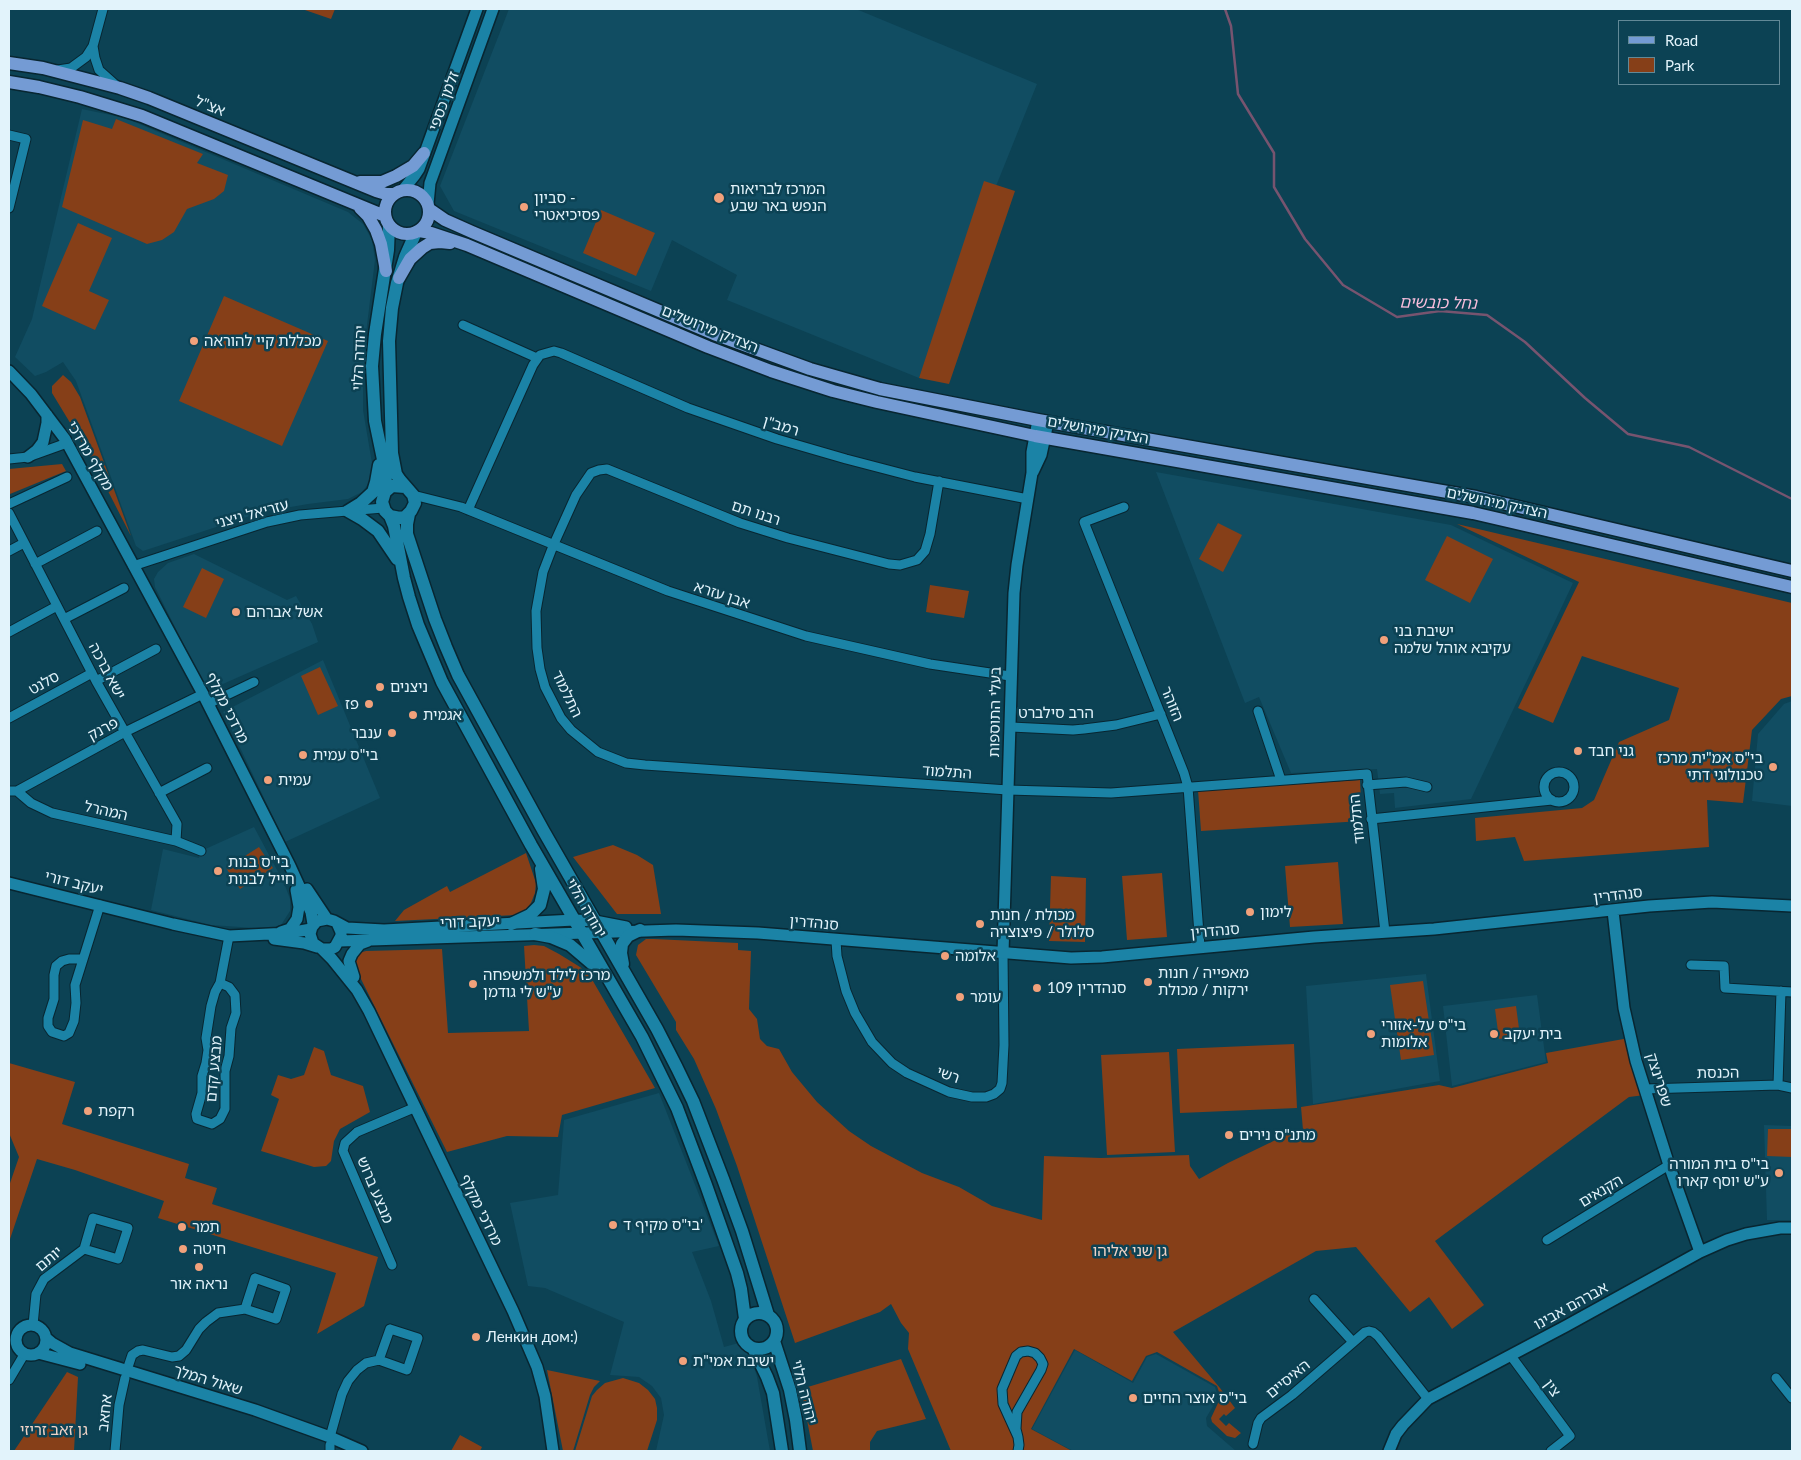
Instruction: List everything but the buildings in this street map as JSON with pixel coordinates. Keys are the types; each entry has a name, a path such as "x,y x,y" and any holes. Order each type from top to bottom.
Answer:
{"main road":[{"name":"אצ\"ל","path":"9,62 52,70 120,88 149,98 350,181 386,194 399,192"},
{"path":"9,82 80,97 142,116 356,204 387,221 399,233 418,232 427,221 429,206 425,198 415,191 399,192 386,204 387,221"},
{"path":"350,181 382,182 413,166 424,153"},
{"path":"356,204 368,216 376,230 381,244 386,271"},
{"name":"הצדיק מירושלים","path":"429,206 446,220 472,232 714,334 776,358 880,389 1043,421 1476,497 1792,571"},
{"name":"יהודה הלוי","path":"385,492 386,474 379,443 373,396 372,366 375,334 386,271 387,221"},
{"name":"הצדיק מירושלים","path":"418,232 431,233 467,245 692,340 780,374 877,402 1040,436 1473,513 1792,588"},
{"name":"יהודה הלוי","path":"409,491 396,474 392,453 389,341 392,308 399,278 405,257 418,232"},
{"path":"399,278 415,253 430,243 440,242 467,245"},
{"path":"379,443 379,472 373,492 348,511 378,531 402,566"},
{"path":"392,486 409,491 415,503 410,513 400,518 387,512 382,502 385,492 392,486"},
{"name":"יהודה הלוי","path":"387,512 394,526 406,588 418,625 442,682 538,857 642,1037 677,1108 737,1273 745,1319"},
{"name":"יהודה הלוי","path":"410,513 406,524 412,551 435,619 458,675 543,830 657,1029 694,1102 742,1231 768,1315"},
{"path":"511,924 536,910 542,898 544,885 538,857"},
{"path":"624,972 621,953 622,944 628,936 640,930"},
{"path":"536,934 551,937 570,945 608,979"},
{"path":"757,1313 768,1315 773,1319 777,1327 774,1340 765,1348 753,1348 746,1343 742,1336 741,1327 749,1316 757,1313"},
{"name":"יהודה הלוי","path":"774,1340 790,1390 800,1451"},
{"name":"יהודה הלוי","path":"753,1348 773,1393 782,1451"}],"street":[{"path":"52,70 71,68 86,57 94,46 103,9"},
{"name":"זלמן כספי","path":"399,192 415,176 476,9"},
{"name":"זלמן כספי","path":"429,206 430,183 493,9"},
{"path":"94,46 99,70 120,88"},
{"path":"9,135 26,139 9,208"},
{"path":"463,324 538,358 529,371 468,510"},
{"name":"רמב\"ן","path":"538,358 545,353 554,351 561,353 649,392 724,422 846,460 1028,499"},
{"name":"מקלף מרדכי","path":"9,370 31,394 67,443 133,566"},
{"path":"28,457 43,442 47,415"},
{"name":"בעלי התוספות","path":"1004,952 1011,727 1010,676 1014,593 1032,473 1032,452 1040,436 1043,421"},
{"path":"9,458 28,457 67,443"},
{"name":"רבנו תם","path":"553,546 581,486 591,473 607,469 740,523 803,542 889,564 900,565 917,560 925,551 940,481"},
{"path":"9,504 66,477"},
{"name":"אבן עזרא","path":"409,491 468,510 668,591 806,636 930,664 1010,676"},
{"path":"410,513 427,502 438,500"},
{"name":"הזוהר","path":"1124,507 1084,522 1188,787 1200,947"},
{"name":"עזריאל ניצני","path":"133,566 267,522 300,515 348,511 387,512"},
{"name":"ישא ברכה","path":"9,513 94,677 177,824 176,841"},
{"path":"35,564 97,531"},
{"path":"9,551 24,543"},
{"name":"התלמוד","path":"553,546 543,572 536,611 537,648 540,669 545,687 561,718 570,730 598,752 626,763 644,765 1008,790 1111,793 1367,774 1385,932"},
{"name":"מרדכי מקלף","path":"133,566 205,699 292,871 310,912 312,926"},
{"path":"64,619 124,588"},
{"path":"9,632 57,606"},
{"name":"סלנט","path":"9,718 156,649"},
{"name":"פרנק","path":"13,791 126,732 205,699 254,682"},
{"path":"1258,711 1281,780"},
{"name":"הרב סילברט","path":"1011,727 1072,730 1116,725 1160,714"},
{"path":"159,793 207,768"},
{"path":"1367,785 1406,782 1427,787"},
{"name":"המהרל","path":"13,791 52,813 176,841 201,851"},
{"path":"1371,819 1552,800"},
{"path":"262,934 282,932 290,929 297,919 299,907 292,871"},
{"name":"מרדכי מקלף","path":"292,871 319,910 332,921"},
{"name":"יעקב דורי","path":"9,883 229,936 298,932 312,926"},
{"name":"סנהדרין","path":"598,927 758,934 1071,958 1434,929 1649,906 1712,902 1792,906"},
{"path":"82,959 69,959 62,961 56,966 54,999 48,1018 48,1026 52,1032 64,1036 69,1033 74,1021 75,986 100,905"},
{"name":"שפרינצק","path":"1613,911 1624,1008 1645,1089 1669,1165 1700,1252"},
{"name":"יעקב דורי","path":"332,921 347,928 384,930 574,920 598,927"},
{"path":"317,921 332,921 341,932 339,942 331,949 319,948 311,939 312,926 317,921"},
{"name":"יעקב דורי","path":"339,942 372,939 581,932 598,927"},
{"name":"יעקב דורי","path":"250,935 304,943 319,948"},
{"name":"מבצע קדם","path":"220,983 229,988 235,995 236,1007 225,1071 226,1109 220,1119 212,1124 197,1119 196,1114 202,1093 202,1076 208,1050 206,1038 211,1006 220,983 229,936"},
{"path":"354,977 349,961 352,954 360,944 372,939"},
{"name":"רשי","path":"836,940 837,956 846,991 855,1013 872,1042 892,1063 907,1074 949,1092 972,1097 986,1097 994,1094 1000,1089 1002,1083 1004,952"},
{"name":"מרדכי מקלף","path":"339,942 358,990 514,1311 537,1367 545,1396 553,1451"},
{"name":"מרדכי מקלף","path":"319,948 332,959 358,990"},
{"path":"1691,965 1724,966 1725,988 1792,992"},
{"path":"1778,1085 1781,991"},
{"name":"הכנסת","path":"1645,1089 1778,1085 1792,1088"},
{"name":"מבצע ברוש","path":"392,1265 343,1151 345,1143 357,1132 416,1107"},
{"name":"הקנאים","path":"1547,1240 1669,1165"},
{"name":"יותם","path":"33,1325 36,1294 44,1279 84,1249 93,1218 128,1228 118,1259 84,1249"},
{"name":"אברהם אבינו","path":"1389,1451 1396,1434 1403,1424 1428,1399 1511,1356 1700,1252 1746,1234 1780,1228 1792,1228"},
{"path":"255,1278 286,1288 276,1319 245,1309 255,1278"},
{"path":"1314,1299 1353,1342"},
{"name":"אחאב","path":"115,1451 119,1405 132,1355 138,1350 143,1350 172,1357 179,1356 186,1350 199,1329 206,1322 218,1314 245,1309"},
{"path":"9,1380 17,1348 14,1329 33,1325 42,1329 46,1338 44,1347 38,1353 29,1355 17,1348"},
{"path":"330,1444 342,1394 348,1381 357,1370 366,1363 379,1360 406,1370 418,1338 390,1329 379,1360"},
{"name":"האיסיים","path":"1253,1444 1261,1418 1369,1331 1378,1336 1428,1399"},
{"name":"שאול המלך","path":"46,1338 70,1353 126,1374"},
{"path":"1018,1437 1003,1404 1002,1389 1016,1356 1021,1352 1028,1351 1035,1353 1043,1364 1017,1412 1016,1420 1018,1437 1018,1451"},
{"name":"שאול המלך","path":"38,1353 126,1374 255,1410 345,1451"},
{"name":"צין","path":"1511,1356 1570,1436 1550,1451"},
{"path":"1776,1378 1792,1398"},
{"name":"שאול המלך","path":"330,1444 362,1451"}],"shaded area":[{"name":"המרכז לבריאות הנפש באר שבע","path":"509,9 856,9 1037,84 919,378 727,300 737,275 672,240 651,291 454,211 440,186"},
{"name":"מכללת קיי להוראה","path":"82,109 125,118 348,212 363,224 372,240 375,260 363,376 363,410 373,469 369,483 362,492 348,499 262,512 143,551 136,546 76,381 63,362 35,376 15,357 32,319"},
{"name":"ישיבת בני עקיבא אוהל שלמה","path":"1156,472 1451,525 1573,583 1471,799 1395,808 1394,793 1380,794 1377,769 1291,773 1259,697 1245,703"},
{"name":"אשל אברהם","path":"194,554 287,600 296,596 312,624 318,642 207,691 155,587 154,579 158,572 168,563"},
{"name":"בי\"ס עמית","path":"323,660 380,798 285,842 223,712"},
{"name":"בי\"ס אמ\"ית מרכז טכנולוגי דתי","path":"1792,701 1792,806 1752,801 1758,734 1784,704"},
{"name":"בי\"ס בנות חייל לבנות","path":"254,827 284,883 290,899 290,911 281,925 269,929 211,925 151,910 163,849 199,858 201,851"},
{"name":"בי\"ס על-אזורי אלומות","path":"1426,974 1440,1081 1313,1104 1306,986"},
{"name":"בית יעקב","path":"1537,995 1546,1062 1452,1086 1443,1006"},
{"name":"בי\"ס מקיף ד'","path":"659,1093 719,1246 692,1252 711,1301 724,1347 746,1341 757,1377 770,1451 656,1451 664,1415 661,1398 652,1386 639,1377 610,1375 624,1322 545,1288 528,1286 510,1203 558,1195 564,1120"},
{"name":"בי\"ס בית המורה ע\"ש יוסף קארו","path":"1764,1125 1792,1126 1792,1220 1767,1220"},
{"name":"בי\"ס אוצר החיים","path":"1075,1350 1133,1383 1147,1357 1156,1354 1215,1387 1216,1401 1206,1418 1207,1426 1236,1451 1073,1451 1032,1429"}],"green space":[{"path":"302,9 335,9 331,19"},
{"path":"116,119 203,154 197,163 228,175 224,191 214,199 187,209 174,232 162,240 147,244 62,207 83,120 112,129"},
{"path":"984,181 1015,191 949,384 919,378"},
{"path":"601,210 655,233 636,276 583,253"},
{"path":"78,223 112,238 89,291 109,300 95,330 42,306"},
{"path":"224,296 328,341 282,446 179,401"},
{"path":"63,375 71,382 80,397 131,536 89,454 52,393 52,386"},
{"path":"62,464 66,471 10,494 9,469"},
{"path":"1218,523 1242,535 1223,572 1199,559"},
{"path":"1457,524 1792,603 1792,696 1781,699 1752,730 1743,803 1707,800 1709,847 1524,861 1515,837 1476,841 1475,818 1582,808 1594,800 1619,742 1669,720 1679,688 1582,656 1553,723 1518,708 1579,582"},
{"path":"1447,536 1493,559 1470,603 1425,580"},
{"path":"202,568 224,579 206,618 183,607"},
{"path":"930,585 969,591 964,618 926,612"},
{"path":"320,667 338,706 318,715 301,676"},
{"path":"1360,780 1362,821 1201,831 1198,790"},
{"path":"613,845 637,855 653,865 661,914 617,914 573,857"},
{"path":"259,847 273,868 240,889 226,868"},
{"path":"526,853 536,883 531,903 524,912 516,915 395,921 404,910 447,886 450,892"},
{"path":"1338,862 1343,924 1290,927 1285,866"},
{"path":"1162,873 1167,937 1127,940 1122,876"},
{"path":"1051,876 1086,878 1085,942 1049,941"},
{"name":"גן שני אליהו","path":"646,939 738,943 738,950 751,951 749,1009 757,1019 760,1039 767,1046 779,1049 792,1072 817,1102 849,1131 871,1146 922,1173 959,1187 992,1206 1042,1220 1044,1156 1101,1158 1189,1155 1190,1166 1199,1179 1290,1133 1303,1130 1301,1107 1439,1085 1452,1088 1548,1063 1546,1053 1629,1038 1645,1095 1629,1097 1435,1241 1484,1305 1452,1329 1429,1297 1410,1312 1356,1247 1316,1251 1173,1332 1235,1408 1219,1419 1226,1426 1229,1423 1241,1433 1235,1438 1227,1436 1212,1422 1211,1418 1220,1395 1217,1386 1157,1352 1146,1356 1132,1381 1074,1349 1031,1429 1072,1451 951,1451 908,1349 909,1333 901,1323 891,1304 880,1312 795,1343 737,1166 716,1109 694,1059 676,1030 676,1022 636,955 638,945"},
{"path":"524,946 544,946 559,954 580,967 590,976 655,1088 562,1115 558,1137 507,1136 447,1152 356,969 355,957 359,953 366,951 442,949 448,1033 529,1031"},
{"path":"1423,981 1434,1055 1401,1060 1390,985"},
{"path":"1516,1006 1520,1036 1499,1039 1495,1009"},
{"path":"1294,1044 1297,1108 1180,1113 1177,1049"},
{"path":"314,1047 324,1051 331,1075 363,1086 370,1112 340,1129 334,1141 331,1161 326,1166 314,1167 261,1151 279,1099 271,1095 278,1075 291,1079 304,1075"},
{"path":"1169,1052 1175,1152 1107,1155 1101,1055"},
{"path":"9,1063 75,1082 62,1124 189,1164 185,1178 217,1188 212,1204 378,1257 364,1306 317,1334 336,1273 158,1218 164,1201 37,1159 9,1242 9,1186 19,1157 9,1133"},
{"path":"1768,1129 1792,1129 1792,1157 1767,1156"},
{"path":"901,1359 926,1419 877,1431 870,1442 870,1451 813,1451 801,1389"},
{"path":"547,1370 600,1381 590,1395 573,1451 563,1451"},
{"name":"גן זאב זריזי","path":"67,1372 78,1377 74,1451 14,1451"},
{"path":"623,1378 639,1383 655,1399 657,1420 647,1451 575,1451 592,1396 605,1383"},
{"path":"460,1435 482,1447 480,1451 451,1451"}],"waterway":[{"name":"נחל כובשים","path":"1225,9 1231,26 1238,94 1274,153 1274,187 1305,239 1343,285 1397,317 1440,311 1487,315 1525,342 1585,398 1628,434 1689,447 1792,499"}],"place":[{"name":"המרכז לבריאות הנפש באר שבע","path":"719,198"},
{"name":"סביון - פסיכיאטרי","path":"524,207"},
{"name":"מכללת קיי להוראה","path":"194,341"},
{"name":"אשל אברהם","path":"236,612"},
{"name":"ישיבת בני עקיבא אוהל שלמה","path":"1384,640"},
{"name":"ניצנים","path":"380,687"},
{"name":"פז","path":"369,704"},
{"name":"אגמית","path":"413,715"},
{"name":"ענבר","path":"392,733"},
{"name":"גני חבד","path":"1578,751"},
{"name":"בי\"ס עמית","path":"303,755"},
{"name":"בי\"ס אמ\"ית מרכז טכנולוגי דתי","path":"1773,767"},
{"name":"עמית","path":"268,780"},
{"name":"בי\"ס בנות חייל לבנות","path":"218,871"},
{"name":"לימון","path":"1250,912"},
{"name":"מכולת / חנות סלולר / פיצוצייה","path":"980,924"},
{"name":"אלומה","path":"945,956"},
{"name":"מאפייה / חנות ירקות / מכולת","path":"1148,982"},
{"name":"מרכז לילד ולמשפחה ע\"ש לי גודמן","path":"473,984"},
{"name":"סנהדרין 109","path":"1037,988"},
{"name":"עומר","path":"960,997"},
{"name":"בי\"ס על-אזורי אלומות","path":"1371,1034"},
{"name":"בית יעקב","path":"1494,1034"},
{"name":"רקפת","path":"88,1111"},
{"name":"מתנ\"ס נירים","path":"1229,1135"},
{"name":"בי\"ס בית המורה ע\"ש יוסף קארו","path":"1779,1173"},
{"name":"בי\"ס מקיף ד'","path":"613,1225"},
{"name":"תמר","path":"182,1227"},
{"name":"חיטה","path":"183,1249"},
{"name":"נראה אור","path":"199,1267"},
{"name":"Ленкин дом:)","path":"476,1337"},
{"name":"ישיבת אמי\"ת","path":"683,1361"},
{"name":"בי\"ס אוצר החיים","path":"1133,1398"}]}
